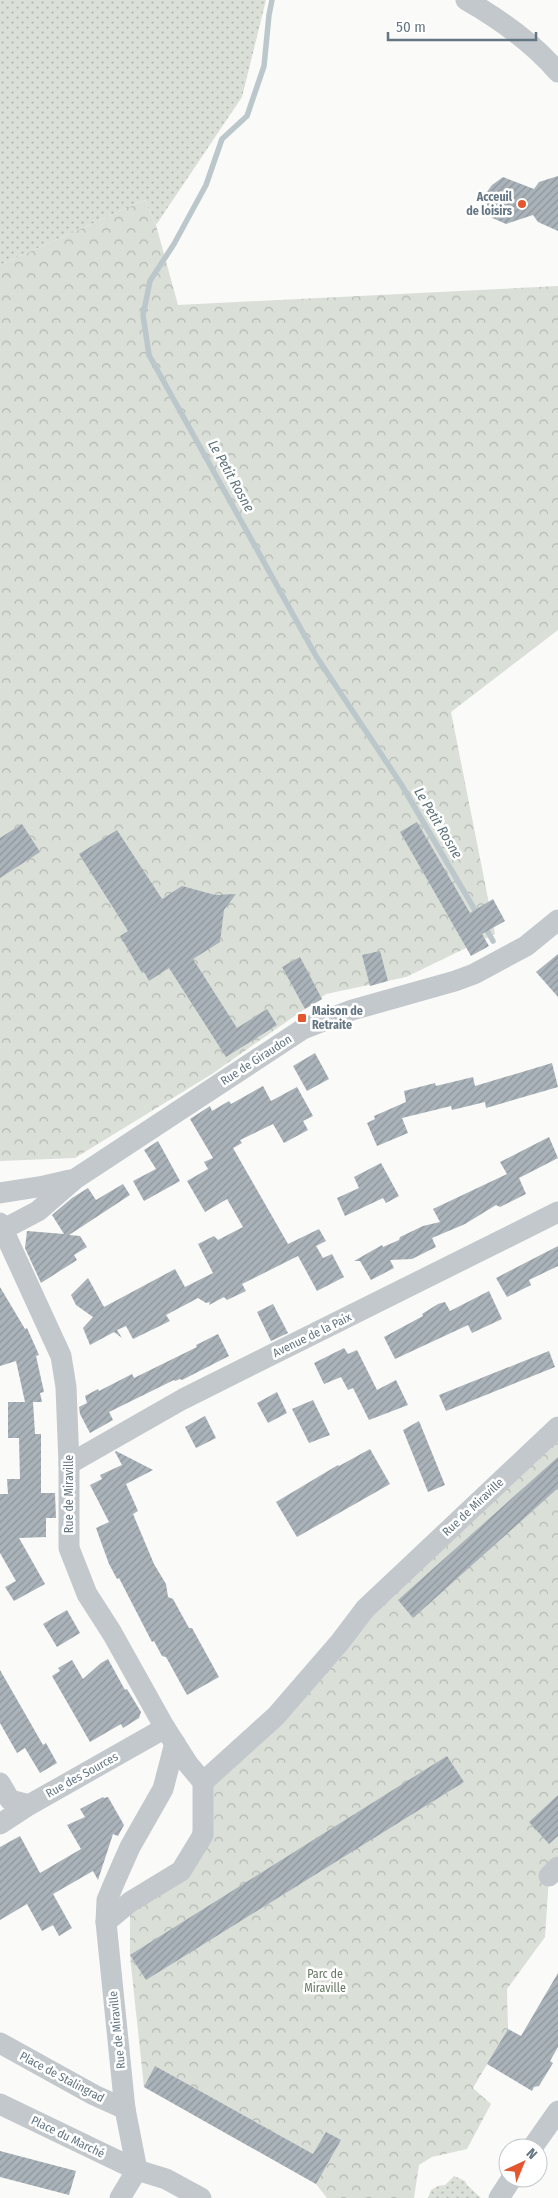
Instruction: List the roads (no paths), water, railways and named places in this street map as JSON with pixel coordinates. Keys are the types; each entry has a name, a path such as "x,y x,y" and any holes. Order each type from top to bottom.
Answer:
{"street":[{"path":"466,0 549,48 558,72"},
{"name":"Rue de Giraudon","path":"1,1228 38,1211 75,1179 303,1030 352,1010 455,981 526,946 558,920"},
{"name":"Rue de Giraudon","path":"0,1193 75,1179"},
{"name":"Avenue de la Paix","path":"69,1464 183,1399 558,1212"},
{"name":"Rue de Miraville","path":"1,1228 61,1356 66,1387 69,1464 69,1548 87,1594 170,1736 188,1764 203,1782 276,1716 335,1649 365,1609 558,1427"},
{"name":"Rue de Miraville","path":"136,2170 125,2109 106,1922 107,1900 114,1880 130,1847 163,1789 170,1736"},
{"name":"Rue des Sources","path":"0,1824 29,1804 170,1736"},
{"path":"106,1922 130,1902 181,1871 203,1835 203,1782"},
{"path":"0,1783 10,1800 29,1804"},
{"name":"Place de Stalingrad","path":"0,2043 94,2095 125,2109"},
{"name":"Place du Marché","path":"0,2104 136,2170 166,2179 201,2198"},
{"path":"548,2138 558,2111"},
{"path":"120,2198 136,2170"}],"waterway":[{"name":"Le Petit Rosne","path":"272,0 264,66 247,116 222,139 206,185 174,244 150,281 143,315 149,355 316,656 401,784 479,917"},
{"name":"Le Petit Rosne","path":"484,925 493,941"}],"place":[{"name":"Acceuil de loisirs","path":"522,204"},
{"name":"Maison de Retraite","path":"302,1018"}],"park label":[{"name":"Parc de Miraville","path":"325,1981"}]}
